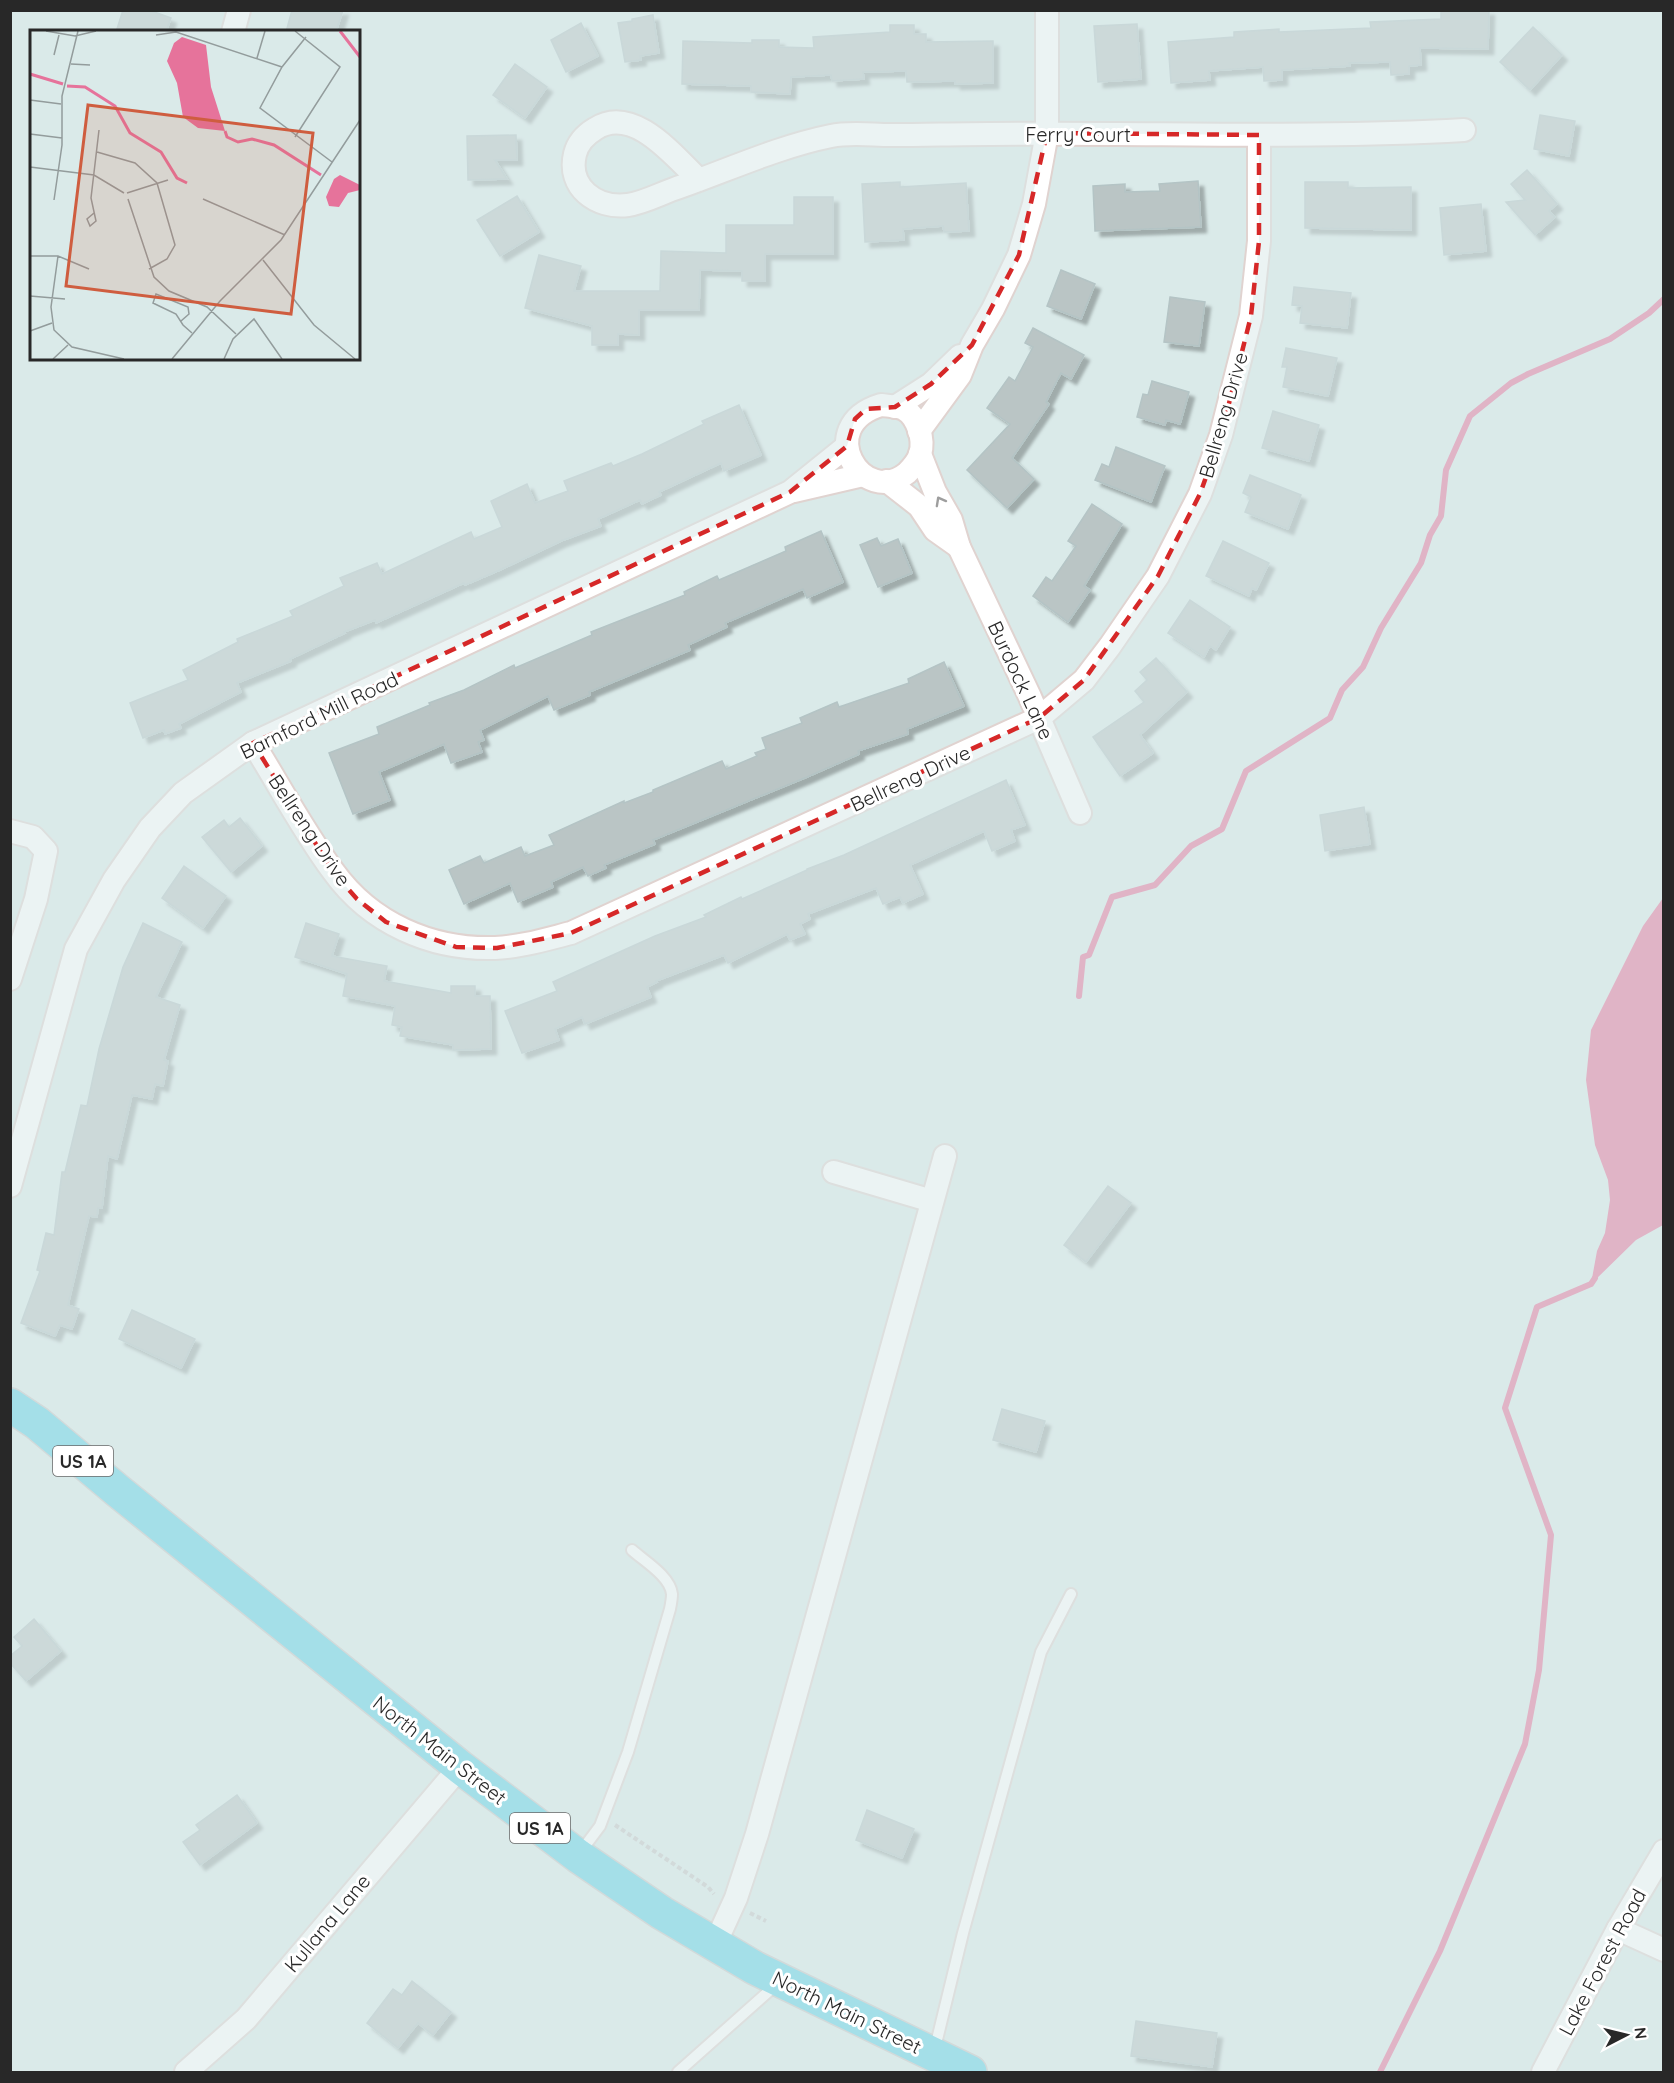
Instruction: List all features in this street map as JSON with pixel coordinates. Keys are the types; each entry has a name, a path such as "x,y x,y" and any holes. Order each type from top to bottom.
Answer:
{"main road":[{"name":"North Main Street","path":"10,1405 37,1423 460,1767 578,1856 662,1913 715,1944 781,1980 969,2073"}],"street":[{"path":"234,30 239,10"},
{"path":"919,431 960,375 972,345 993,309 1019,255 1034,204 1047,133 1047,10"},
{"name":"Ferry Court","path":"699,180 649,134 633,125 618,122 600,126 583,137 575,153 573,168 582,191 599,202 627,205 699,180 788,147 834,135 1047,133 1259,135 1464,130"},
{"name":"Bellreng Drive","path":"253,743 334,873 357,898 386,922 416,936 456,947 497,948 533,943 572,933 1039,718 1084,680 1110,646 1158,576 1200,494 1221,435 1251,316 1259,241 1259,135"},
{"path":"895,407 931,384 972,345"},
{"path":"863,475 855,468 847,446 848,432 855,419 866,410 881,405 895,407 906,410 922,440 920,454 913,467 902,477 887,481"},
{"name":"Barnford Mill Road","path":"790,492 847,446"},
{"name":"Burdock Lane","path":"920,454 935,492 951,520 959,547 1039,718 1080,813"},
{"name":"Barnford Mill Road","path":"10,1186 76,949 114,880 150,828 183,793 253,743 790,492 863,475 887,481"},
{"name":"Burdock Lane","path":"887,481 919,506 935,530 959,547"},
{"path":"10,831 33,837 46,851 36,899 10,979"},
{"path":"715,1944 736,1898 757,1834 945,1156"},
{"path":"834,1172 932,1201"},
{"name":"Kullana Lane","path":"186,2073 246,2019 460,1767"},
{"name":"Lake Forest Road","path":"1543,2073 1618,1929 1664,1851"},
{"path":"1618,1929 1664,1950"}],"lane":[{"path":"578,1856 600,1826 628,1752 670,1609 672,1595 670,1587 632,1550"},
{"path":"934,2055 969,1911 1041,1652 1071,1594"},
{"path":"678,2073 781,1980"}],"path":[{"path":"615,1825 708,1887 714,1894"},
{"path":"748,1912 766,1921"}],"highlighted area":[{"path":"1047,133 1259,135 1259,241 1251,316 1221,435 1200,494 1158,576 1084,680 1039,718 571,933 497,948 456,947 386,922 357,899 334,873 253,743 790,492 847,446 855,419 866,409 895,407 931,384 972,345 1019,255"}],"shaded area":[{"path":"1663,898 1663,1225 1636,1240 1591,1284 1597,1251 1605,1233 1610,1200 1608,1180 1595,1145 1586,1080 1591,1030 1643,926"}],"building":[{"path":"123,10 149,10 171,18 167,30 117,30"},
{"path":"292,10 343,10 337,30 287,30"},
{"path":"1441,10 1489,10 1488,49 1420,48 1421,65 1409,66 1409,74 1391,75 1390,62 1349,63 1350,66 1282,70 1282,80 1264,81 1263,67 1209,71 1210,80 1171,83 1168,42 1234,37 1234,32 1371,28 1370,22 1441,19"},
{"path":"653,15 659,53 640,56 641,60 625,62 618,23"},
{"path":"581,23 598,56 566,72 551,40"},
{"path":"1137,24 1141,79 1098,82 1094,26"},
{"path":"890,25 914,25 914,34 926,34 926,42 993,41 993,83 907,82 906,71 863,72 864,79 832,81 831,75 791,77 790,94 751,92 751,86 682,84 683,41 752,43 752,40 779,40 779,47 814,48 813,37 890,32"},
{"path":"1533,27 1562,55 1530,90 1500,62"},
{"path":"515,64 547,87 525,118 493,95"},
{"path":"1540,115 1575,121 1569,156 1534,149"},
{"path":"516,135 517,160 495,160 507,179 468,180 467,136"},
{"path":"1527,170 1557,204 1549,211 1555,217 1535,235 1506,202 1525,200 1511,184"},
{"path":"1198,181 1201,227 1095,231 1093,186 1125,184 1125,192 1160,191 1159,184"},
{"path":"900,182 900,187 966,183 969,231 944,232 943,226 903,229 904,240 865,242 862,184"},
{"path":"1305,182 1348,182 1348,188 1411,187 1411,230 1305,228"},
{"path":"517,196 539,232 500,256 477,220"},
{"path":"794,197 833,197 833,254 765,254 765,281 742,281 742,271 700,270 699,310 639,310 639,335 618,334 618,345 592,345 592,326 525,308 539,255 581,266 574,291 660,291 661,251 726,253 726,225 794,225"},
{"path":"1481,204 1486,251 1444,255 1440,208"},
{"path":"1061,270 1095,284 1081,319 1047,306"},
{"path":"1294,287 1351,293 1347,328 1300,323 1302,306 1292,305"},
{"path":"1170,297 1205,302 1199,346 1164,342"},
{"path":"1033,328 1084,355 1071,379 1061,373 1046,402 1049,404 1012,458 1034,479 1007,508 967,470 1010,424 987,408 1009,377 1015,381 1033,347 1025,343"},
{"path":"1286,348 1337,358 1328,396 1283,387 1287,367 1282,367"},
{"path":"1152,381 1189,392 1180,424 1166,420 1165,425 1137,417 1143,394 1148,395"},
{"path":"739,405 761,455 724,471 721,463 659,492 661,495 642,504 640,500 598,519 601,526 561,541 376,623 375,620 344,632 290,659 291,661 237,683 241,692 179,724 181,728 165,734 164,730 143,738 130,703 188,680 183,670 238,642 237,639 293,616 290,611 344,586 340,578 377,563 382,574 471,532 474,539 502,527 491,501 527,484 535,503 568,491 564,481 611,463 613,466 642,454 704,424 702,421"},
{"path":"1273,411 1319,425 1309,461 1262,448"},
{"path":"1116,447 1165,466 1151,502 1095,480 1102,464 1109,467"},
{"path":"1250,475 1301,495 1288,529 1245,512 1251,497 1243,493"},
{"path":"1092,504 1122,524 1084,586 1090,590 1068,622 1033,596 1046,577 1052,581 1076,546 1068,541"},
{"path":"821,531 843,582 807,598 803,589 725,623 727,627 688,645 690,650 589,692 590,695 554,710 548,696 480,730 484,740 478,742 482,752 451,763 444,744 379,772 390,800 353,814 329,753 379,734 377,727 430,705 429,703 464,690 514,665 515,668 592,635 591,632 685,595 684,592 717,576 719,580 786,551 785,547"},
{"path":"877,538 881,546 898,539 912,573 878,587 860,545"},
{"path":"1223,541 1269,563 1256,590 1252,588 1249,596 1206,576"},
{"path":"1190,600 1230,627 1216,650 1210,646 1204,657 1168,633"},
{"path":"1156,658 1187,692 1140,735 1153,753 1120,776 1093,737 1144,702 1135,691 1147,680 1140,672"},
{"path":"944,662 964,706 907,729 908,734 858,751 859,754 807,777 653,840 655,844 604,865 606,868 588,876 583,867 551,882 553,887 518,902 510,883 464,904 449,870 480,856 484,863 521,847 525,856 554,845 549,835 722,761 726,769 757,756 755,753 766,749 762,738 802,723 800,718 837,702 839,707 909,683 908,679"},
{"path":"1006,780 1025,825 1011,830 1015,841 992,851 984,831 910,865 923,894 903,903 900,897 883,904 876,888 808,914 810,919 800,924 805,934 790,940 787,934 728,963 724,955 656,981 647,987 651,997 585,1024 582,1017 555,1029 559,1040 522,1053 505,1011 557,991 553,982 655,936 706,917 704,915 741,897 742,899 807,869 844,855"},
{"path":"1364,807 1370,844 1325,851 1320,815"},
{"path":"240,818 262,846 231,872 202,837 224,820 229,827"},
{"path":"184,866 226,896 203,928 162,898"},
{"path":"143,923 182,942 156,997 180,1005 164,1060 168,1061 163,1086 155,1084 152,1099 132,1095 117,1159 108,1156 102,1208 98,1208 97,1217 89,1216 68,1305 79,1309 72,1329 60,1325 55,1336 21,1323 40,1271 37,1270 46,1233 54,1235 62,1172 65,1172 81,1105 87,1106 99,1049 123,967"},
{"path":"306,923 339,934 332,956 387,966 384,981 451,993 451,986 475,986 475,996 490,996 491,1049 453,1050 453,1045 400,1036 402,1027 392,1025 395,1006 343,996 347,974 295,957"},
{"path":"1108,1186 1131,1203 1086,1262 1064,1245"},
{"path":"132,1310 195,1339 181,1368 119,1339"},
{"path":"1002,1409 1045,1421 1036,1452 993,1440"},
{"path":"34,1619 61,1651 26,1681 10,1663 10,1656 22,1646 14,1637"},
{"path":"237,1795 257,1823 200,1865 183,1842 200,1830 196,1825"},
{"path":"867,1810 914,1829 902,1858 856,1840"},
{"path":"412,1981 451,2012 433,2035 418,2023 398,2048 367,2023 393,1989 402,1995"},
{"path":"1136,2021 1217,2033 1212,2067 1131,2056"}],"waterway":[{"path":"1079,996 1083,957 1089,955 1112,897 1155,885 1191,846 1222,829 1246,771 1330,718 1342,690 1363,667 1381,628 1421,563 1430,535 1441,516 1446,470 1470,416 1511,383 1610,339 1649,313 1664,299"},
{"path":"1380,2072 1440,1951 1525,1744 1539,1670 1551,1535 1505,1408 1537,1307 1591,1284 1595,1278"}]}
